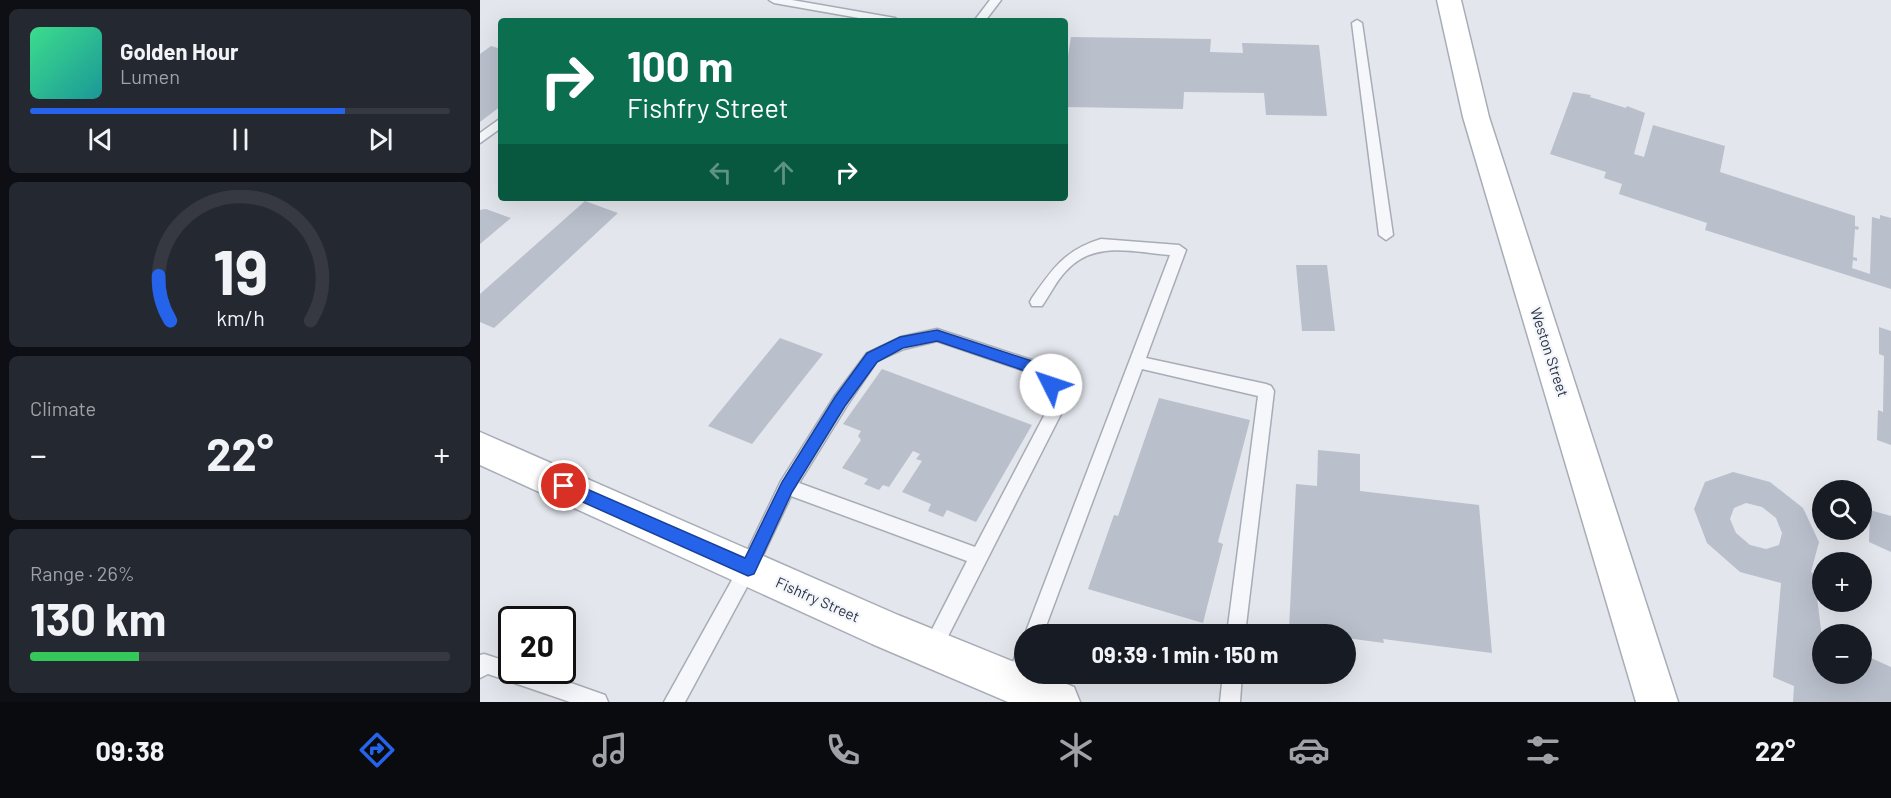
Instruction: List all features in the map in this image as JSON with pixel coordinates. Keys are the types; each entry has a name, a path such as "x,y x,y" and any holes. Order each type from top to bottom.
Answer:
{"street":[{"name":"Weston Street","path":"1449,0 1476,117 1657,702"},
{"name":"Fishfry Street","path":"480,448 931,649 1014,670"},
{"name":"Fishfry Street","path":"1036,684 1059,702"}],"lane":[{"path":"774,0 878,18"},
{"path":"982,18 996,0"},
{"path":"1357,23 1386,235"},
{"path":"480,139 498,124"},
{"path":"1037,302 1061,267 1080,253 1101,244 1179,250 1038,624"},
{"path":"674,702 748,568 787,487 840,402 872,357 900,343 937,335 1036,368 1051,385 1053,412 931,649"},
{"path":"1137,362 1266,391 1237,624"},
{"path":"787,487 979,557"},
{"path":"480,668 484,663 598,702"},
{"path":"1230,702 1232,684"}],"building":[{"path":"1071,37 1211,39 1210,52 1243,53 1242,43 1319,45 1327,116 1266,115 1264,93 1184,92 1183,109 1068,107 1068,56"},
{"path":"491,46 498,48 498,108 480,122 480,54"},
{"path":"1573,92 1591,95 1590,97 1645,113 1634,154 1644,157 1653,125 1725,146 1720,172 1855,216 1855,226 1859,227 1858,230 1855,229 1853,257 1857,258 1857,261 1853,260 1852,268 1870,274 1872,217 1880,219 1880,215 1891,218 1891,289 1705,230 1707,223 1619,194 1622,184 1604,178 1606,172 1550,154"},
{"path":"585,201 618,213 494,328 480,322 480,294"},
{"path":"486,209 511,218 480,244 480,210"},
{"path":"1296,265 1327,265 1335,331 1302,331"},
{"path":"1879,327 1891,331 1891,445 1877,440 1878,410 1883,412 1884,356 1879,354"},
{"path":"780,338 823,354 752,444 708,426"},
{"path":"882,369 1032,425 976,522 947,510 943,517 928,511 931,504 902,492 922,461 916,459 920,454 913,451 889,487 883,485 879,490 864,484 868,479 842,468 861,440 858,436 861,431 843,424"},
{"path":"1159,398 1250,420 1218,542 1223,544 1203,623 1088,589 1114,515 1118,516"},
{"path":"1318,450 1360,454 1360,491 1479,505 1492,653 1383,639 1384,643 1356,639 1356,624 1289,624 1296,484 1317,486"},
{"path":"1733,472 1770,482 1803,508 1812,527 1812,540 1819,542 1816,552 1812,552 1811,572 1812,612 1819,612 1820,624 1812,624 1812,684 1872,684 1872,658 1891,667 1891,702 1793,702 1794,686 1773,677 1781,583 1740,572 1707,543 1694,509 1705,482","holes":["1746,503 1762,507 1776,518 1782,533 1779,545 1766,549 1750,545 1736,533 1730,519 1734,508"]},
{"path":"1872,511 1891,516 1891,552 1869,542 1872,540"}],"route":[{"path":"564,486 748,568 787,487 840,402 872,357 900,343 937,335 1036,368 1051,385"}]}
